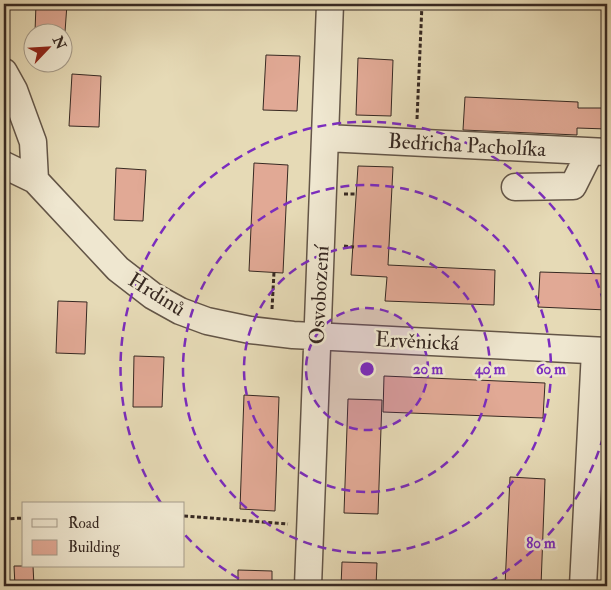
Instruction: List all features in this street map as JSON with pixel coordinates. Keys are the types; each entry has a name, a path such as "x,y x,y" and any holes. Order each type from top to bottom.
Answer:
{"street":[{"name":"Osvobození","path":"308,586 330,4"},
{"path":"4,72 14,90 33,142 35,180"},
{"name":"Bedřicha Pacholíka","path":"326,138 599,152"},
{"path":"515,187 573,186 599,152"},
{"name":"Hrdinů","path":"4,165 35,180 118,268 153,296 180,311 207,321 250,330 317,336"},
{"name":"Ervěnická","path":"317,336 601,351"},
{"path":"583,586 601,351"}],"path":[{"path":"416,142 422,4"},
{"path":"272,317 274,272"},
{"path":"185,516 310,525"},
{"path":"4,519 22,518"}],"building":[{"path":"36,4 67,4 66,22 35,22"},
{"path":"266,55 300,56 297,111 263,110"},
{"path":"358,58 393,60 391,116 356,115"},
{"path":"72,74 101,76 99,127 69,126"},
{"path":"465,97 578,102 578,108 607,108 607,129 577,128 577,135 463,130"},
{"path":"254,163 288,165 283,273 249,271"},
{"path":"358,166 393,167 388,265 495,270 494,305 385,301 387,277 351,275"},
{"path":"116,168 146,170 143,221 114,220"},
{"path":"540,272 607,274 607,310 538,307"},
{"path":"58,301 87,302 85,354 56,353"},
{"path":"134,356 164,357 162,407 133,407"},
{"path":"384,376 545,383 543,418 383,412"},
{"path":"244,395 279,397 275,511 240,509"},
{"path":"348,399 382,400 378,514 344,513"},
{"path":"510,477 545,479 541,586 505,586"},
{"path":"342,562 377,563 376,586 341,586"},
{"path":"14,566 33,568 34,586 15,586"},
{"path":"238,570 272,571 272,586 238,586"}]}
